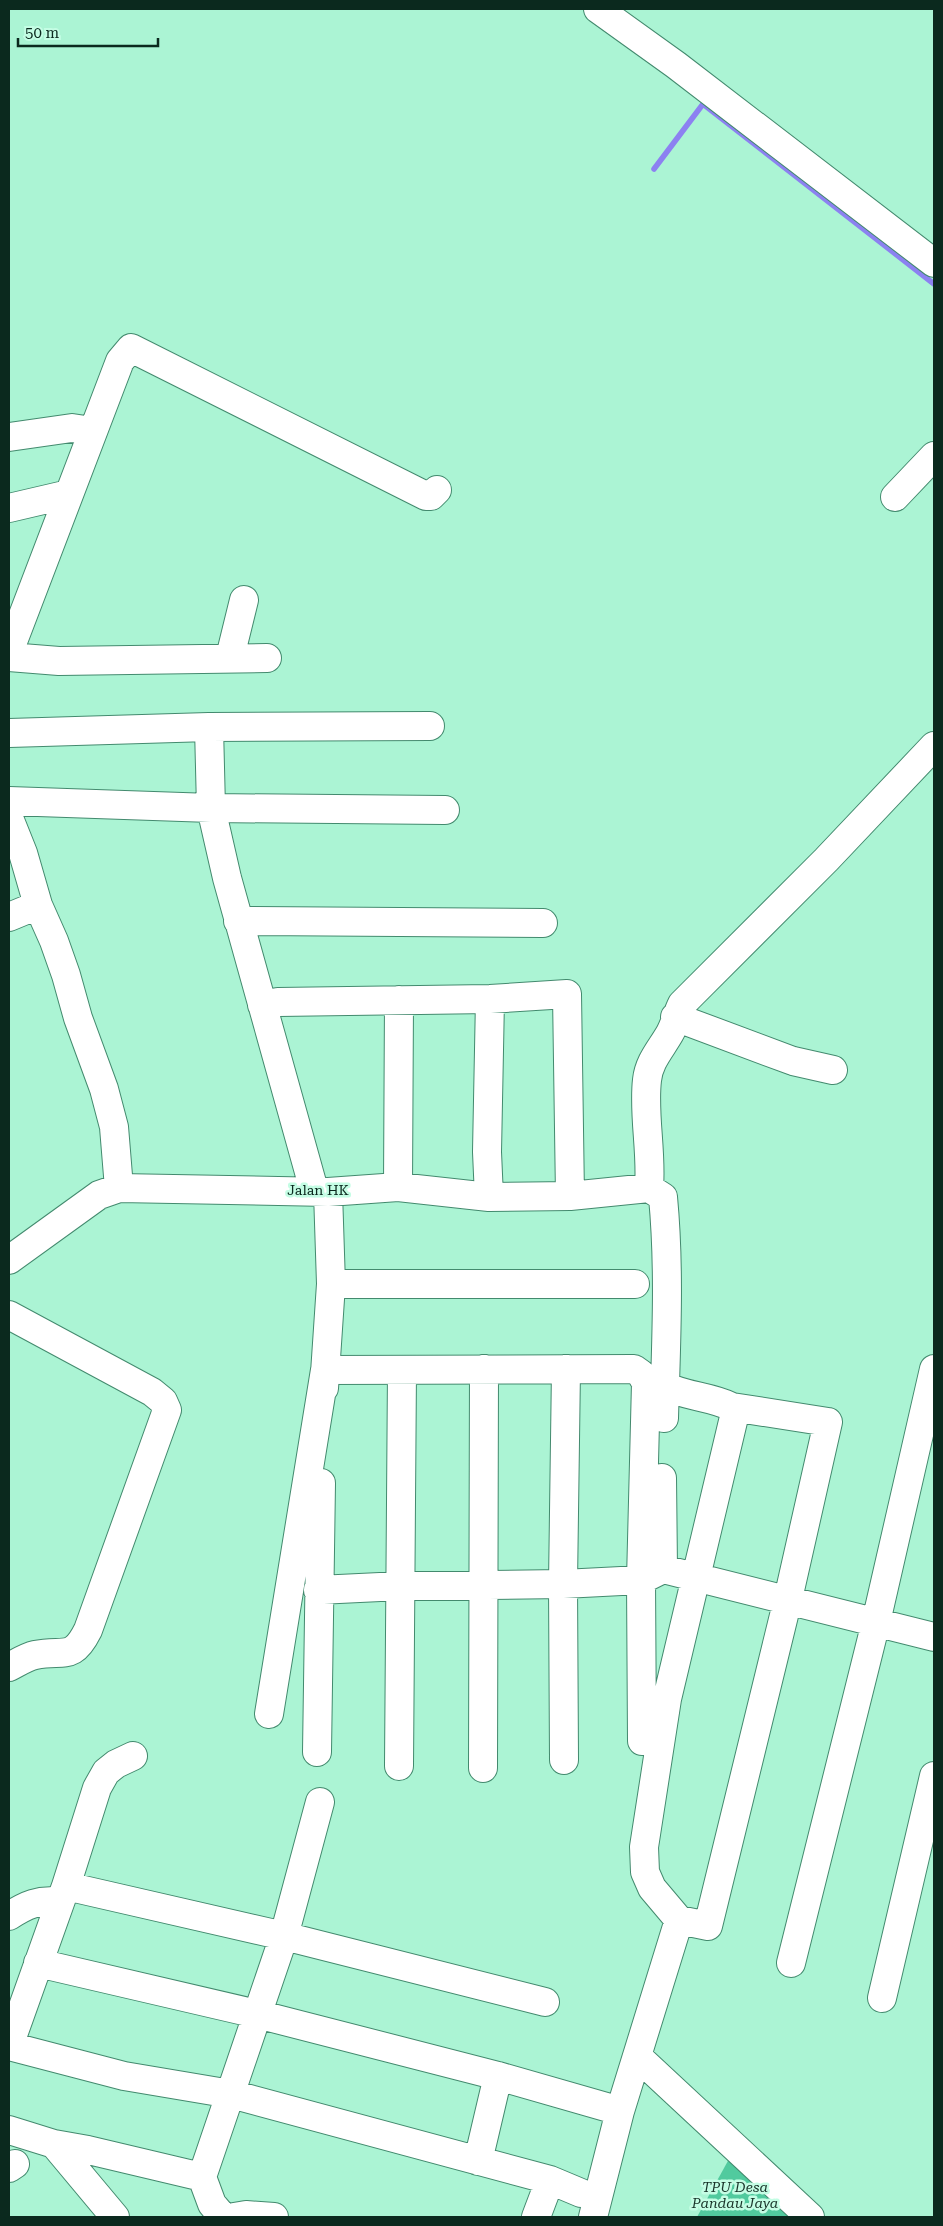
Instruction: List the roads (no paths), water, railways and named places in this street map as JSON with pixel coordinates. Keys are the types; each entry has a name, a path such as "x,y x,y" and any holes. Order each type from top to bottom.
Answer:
{"street":[{"path":"598,9 692,76 934,263"},
{"path":"9,652 120,360 131,348 426,496 431,496 437,490"},
{"path":"9,437 72,428 92,431"},
{"path":"895,497 934,456"},
{"path":"9,508 70,494"},
{"path":"230,657 244,600"},
{"path":"9,657 58,661 230,657 267,658"},
{"path":"9,733 208,727 430,726"},
{"path":"208,727 211,808 238,921 262,1005 321,1191 331,1284 325,1370 318,1590 316,1752"},
{"path":"642,1741 652,1575 662,1502 667,1305 666,1232 663,1197 650,1188 651,1166 647,1080 653,1058 671,1031 675,1017 682,1004 826,860 934,746"},
{"path":"9,801 211,808 445,810"},
{"path":"9,818 23,853 38,905 60,958 78,1018 104,1089 114,1128 119,1188"},
{"path":"9,918 38,905"},
{"path":"238,921 543,923"},
{"path":"262,1005 278,1002 490,999 567,994 570,1196"},
{"path":"489,1197 487,1152 490,999"},
{"path":"398,1187 399,1000"},
{"path":"675,1017 793,1061 833,1070"},
{"name":"Jalan HK","path":"9,1260 100,1195 119,1188 321,1191 398,1187 489,1197 570,1196 650,1188"},
{"path":"331,1284 635,1284"},
{"path":"9,1315 152,1392 162,1401 167,1410 88,1630 82,1642 77,1648 68,1653 33,1656 9,1667"},
{"path":"483,1768 484,1369"},
{"path":"564,1760 563,1584 566,1369"},
{"path":"325,1370 634,1369 641,1374 646,1383 652,1575"},
{"path":"791,1963 876,1622 934,1369"},
{"path":"269,1714 325,1370"},
{"path":"398,1766 402,1370"},
{"path":"665,1386 680,1393 717,1399 732,1407 828,1422 788,1599 708,1926 679,1920 652,1888 645,1872 644,1847 667,1699 698,1576 734,1417 732,1407"},
{"path":"318,1590 400,1586 563,1584 652,1575 698,1576 934,1637"},
{"path":"133,1756 116,1764 106,1772 96,1788 63,1894 9,2046 124,2076 231,2094 550,2180 581,2193"},
{"path":"882,1998 934,1776"},
{"path":"223,2217 212,2204 202,2178 284,1936 320,1802"},
{"path":"9,1916 35,1902 63,1894 284,1936 545,2002"},
{"path":"593,2217 620,2111 679,1920"},
{"path":"38,1963 257,2014 498,2076 620,2111"},
{"path":"637,2056 810,2217"},
{"path":"478,2161 498,2076"},
{"path":"9,2130 54,2144 88,2150 202,2178"},
{"path":"54,2144 115,2217"},
{"path":"536,2217 550,2180"},
{"path":"234,2217 246,2215 274,2217"}],"waterway":[{"path":"654,169 703,104 934,284"}],"park label":[{"name":"TPU Desa Pandau Jaya","path":"735,2196"}]}
